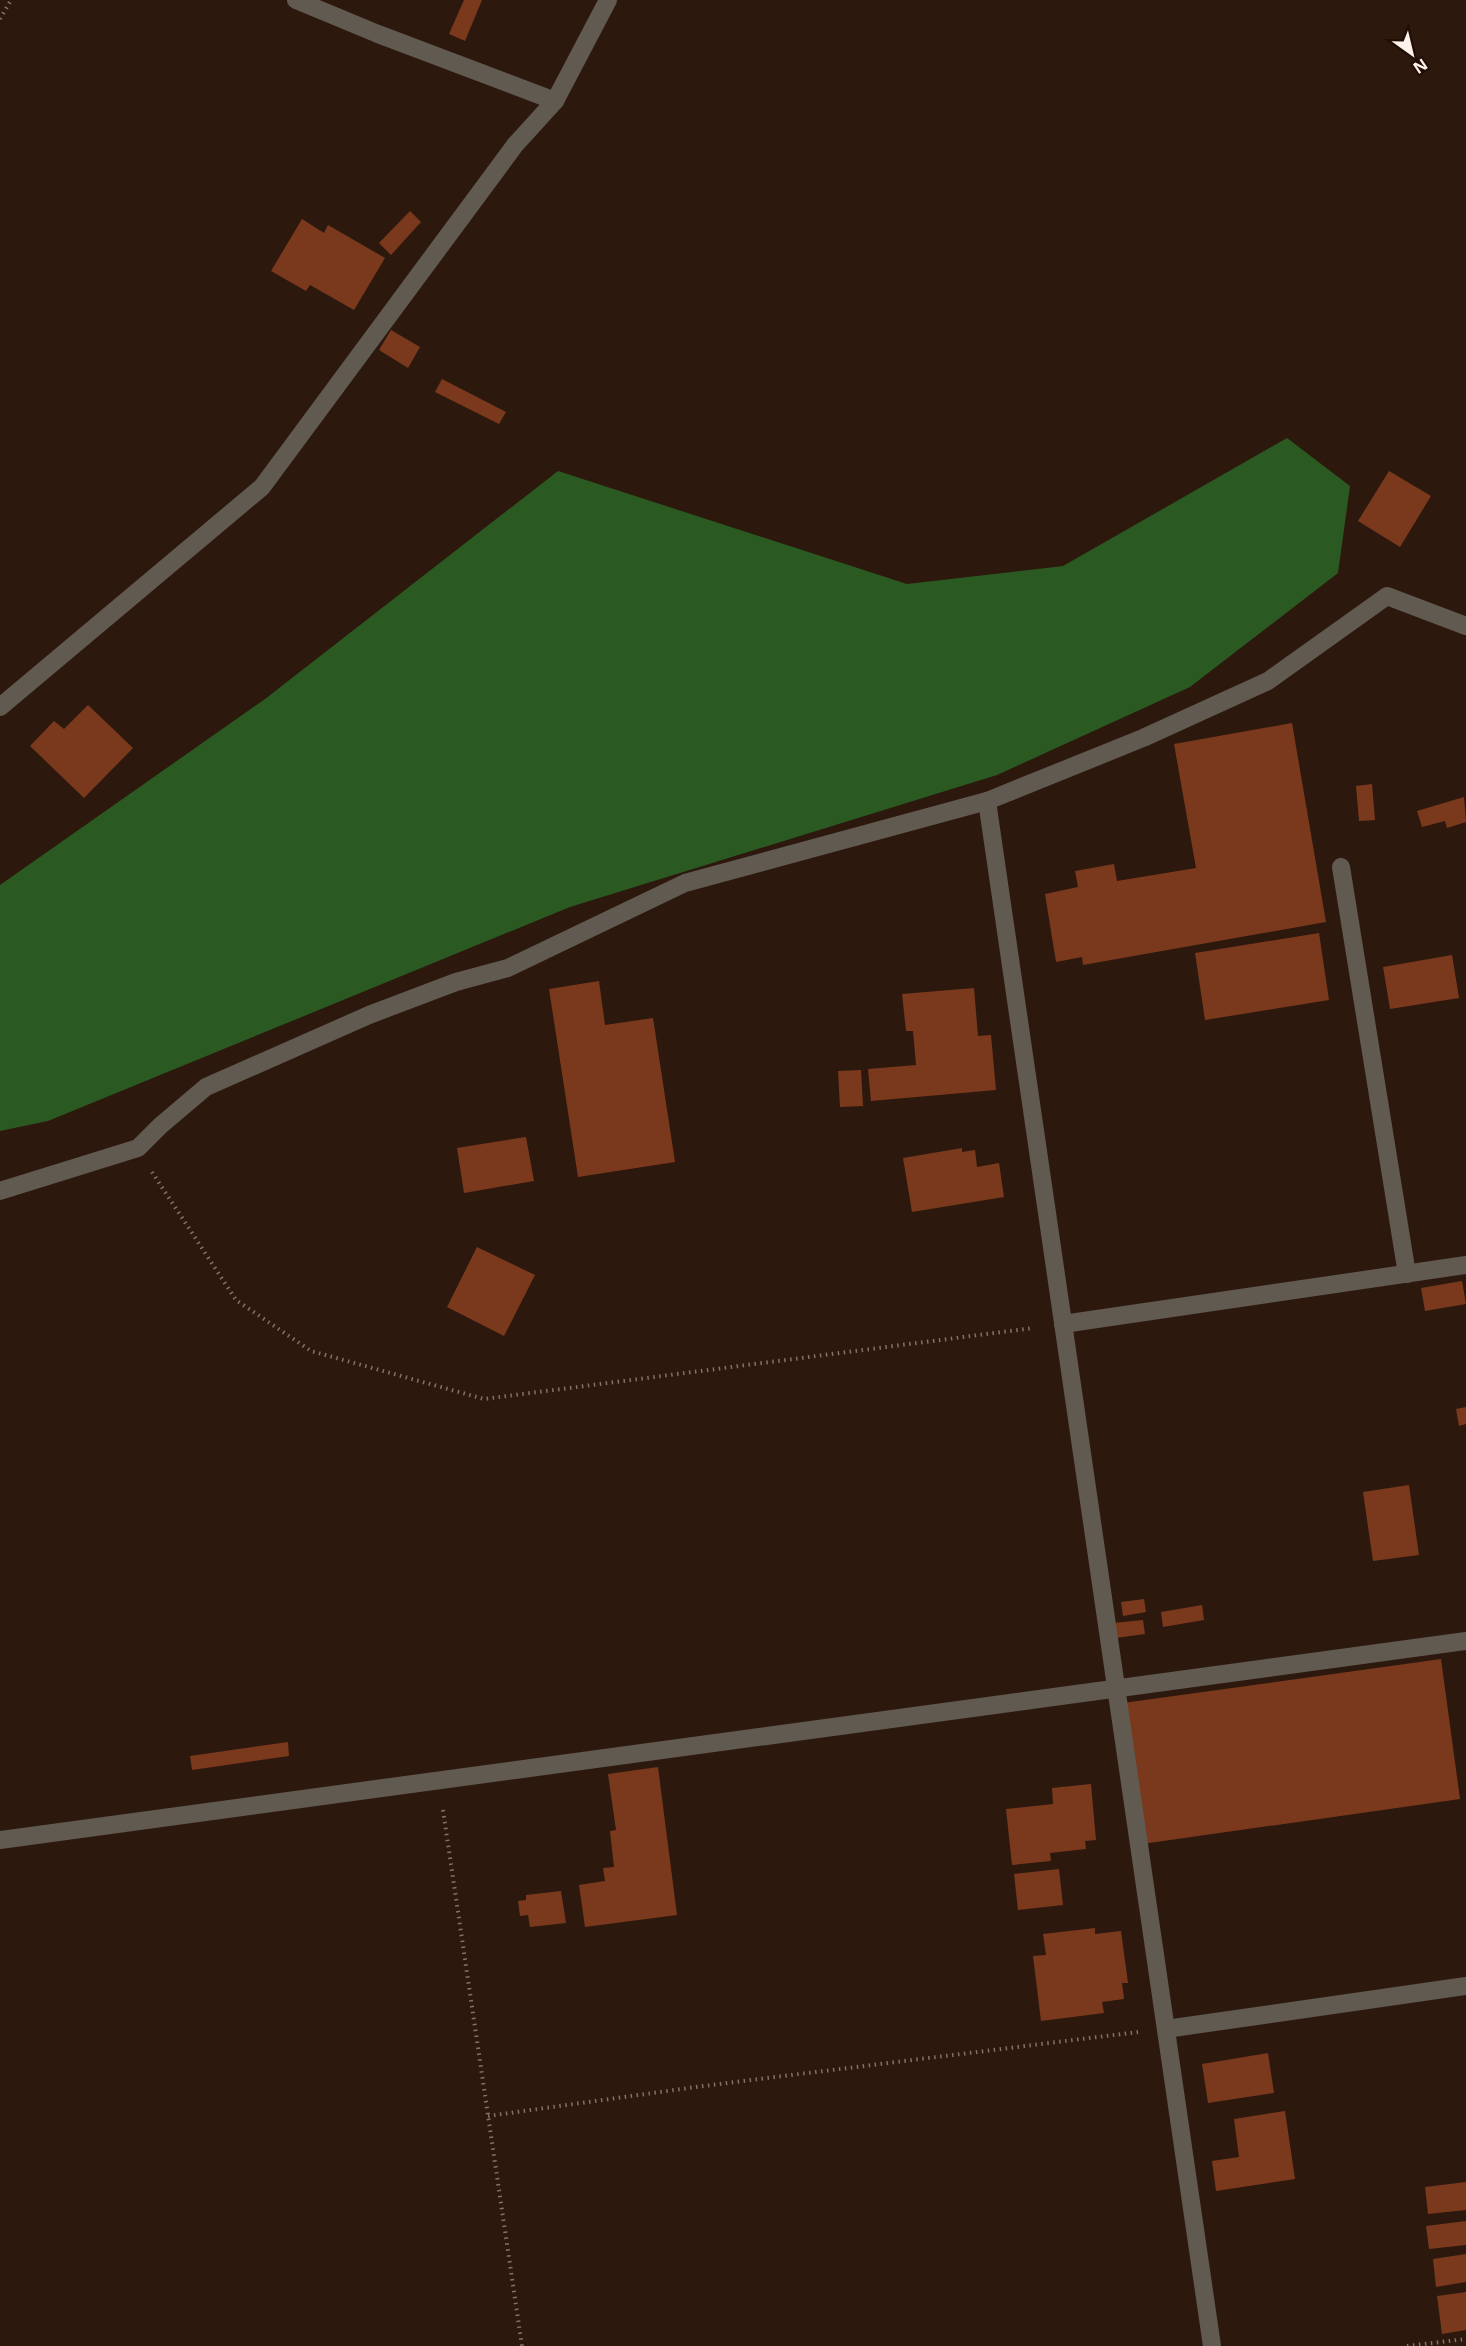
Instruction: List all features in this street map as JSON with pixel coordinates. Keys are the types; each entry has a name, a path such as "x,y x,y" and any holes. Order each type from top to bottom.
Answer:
{"street":[{"path":"296,0 378,34 555,101"},
{"path":"0,707 262,487 426,269 515,145 555,101 608,0"},
{"path":"0,1191 138,1148 206,1087 369,1015 456,982 508,968 685,883 987,801 1143,738 1268,681 1388,596 1466,626"},
{"path":"987,801 1212,2346"},
{"path":"1341,867 1407,1274"},
{"path":"1064,1324 1466,1265"},
{"path":"0,1840 1466,1641"},
{"path":"1166,2029 1466,1986"}],"path":[{"path":"0,19 11,0"},
{"path":"138,1148 168,1198 236,1300 311,1351 484,1399 1064,1324"},
{"path":"438,1780 522,2346"},
{"path":"488,2116 703,2086 1166,2029"},
{"path":"1407,2346 1466,2339"}],"green space":[{"path":"1287,438 1350,486 1338,573 1190,687 997,775 570,907 48,1121 0,1131 0,885 265,699 558,471 907,584 1063,566"}],"building":[{"path":"464,0 482,0 465,41 449,34"},
{"path":"410,211 421,222 391,255 379,243"},
{"path":"302,219 324,233 328,225 385,258 354,310 310,285 306,291 271,271"},
{"path":"391,330 420,347 408,368 379,350"},
{"path":"442,379 506,412 499,424 435,392"},
{"path":"1389,471 1431,496 1400,547 1358,521"},
{"path":"88,705 133,748 84,798 30,746 54,721 64,729"},
{"path":"1292,723 1326,922 1083,965 1082,957 1056,962 1045,894 1078,887 1075,871 1114,864 1117,881 1196,868 1174,744"},
{"path":"1372,784 1375,820 1359,821 1356,786"},
{"path":"1464,797 1466,822 1447,828 1445,821 1422,827 1417,811"},
{"path":"1319,933 1329,1000 1205,1020 1195,953"},
{"path":"1452,955 1459,998 1390,1009 1383,967"},
{"path":"599,981 605,1025 653,1018 675,1162 578,1177 549,989"},
{"path":"974,988 978,1036 991,1035 996,1090 871,1101 868,1069 916,1065 913,1031 906,1031 902,994"},
{"path":"861,1070 863,1106 840,1107 838,1071"},
{"path":"526,1137 534,1181 464,1193 457,1148"},
{"path":"962,1148 962,1152 975,1150 977,1167 999,1163 1004,1197 912,1212 903,1158"},
{"path":"477,1247 535,1275 504,1336 447,1307"},
{"path":"1462,1281 1466,1304 1425,1311 1421,1288"},
{"path":"1466,1407 1466,1424 1459,1426 1456,1409"},
{"path":"1409,1485 1419,1555 1373,1561 1363,1492"},
{"path":"1144,1599 1146,1612 1123,1616 1121,1602"},
{"path":"1202,1605 1204,1620 1163,1627 1161,1612"},
{"path":"1143,1620 1145,1634 1116,1638 1113,1623"},
{"path":"1441,1659 1460,1799 1142,1844 1123,1703"},
{"path":"288,1742 289,1756 192,1770 190,1756"},
{"path":"658,1767 677,1915 585,1927 579,1885 605,1881 603,1868 614,1867 610,1831 616,1830 608,1774"},
{"path":"1091,1784 1096,1840 1085,1841 1086,1849 1050,1853 1051,1861 1012,1865 1006,1809 1053,1804 1052,1788"},
{"path":"1059,1869 1063,1905 1018,1910 1014,1874"},
{"path":"561,1891 566,1923 530,1927 528,1915 520,1916 518,1901 526,1900 526,1895"},
{"path":"1095,1928 1095,1934 1121,1931 1128,1983 1122,1983 1124,1999 1102,2002 1104,2013 1041,2021 1033,1956 1046,1955 1043,1934"},
{"path":"1268,2053 1274,2093 1208,2103 1202,2064"},
{"path":"1285,2111 1295,2179 1216,2191 1212,2161 1239,2157 1234,2119"},
{"path":"1466,2182 1466,2210 1428,2214 1425,2187"},
{"path":"1466,2221 1466,2245 1429,2249 1426,2226"},
{"path":"1466,2254 1466,2282 1436,2287 1433,2259"},
{"path":"1466,2292 1466,2330 1442,2334 1437,2296"}]}
